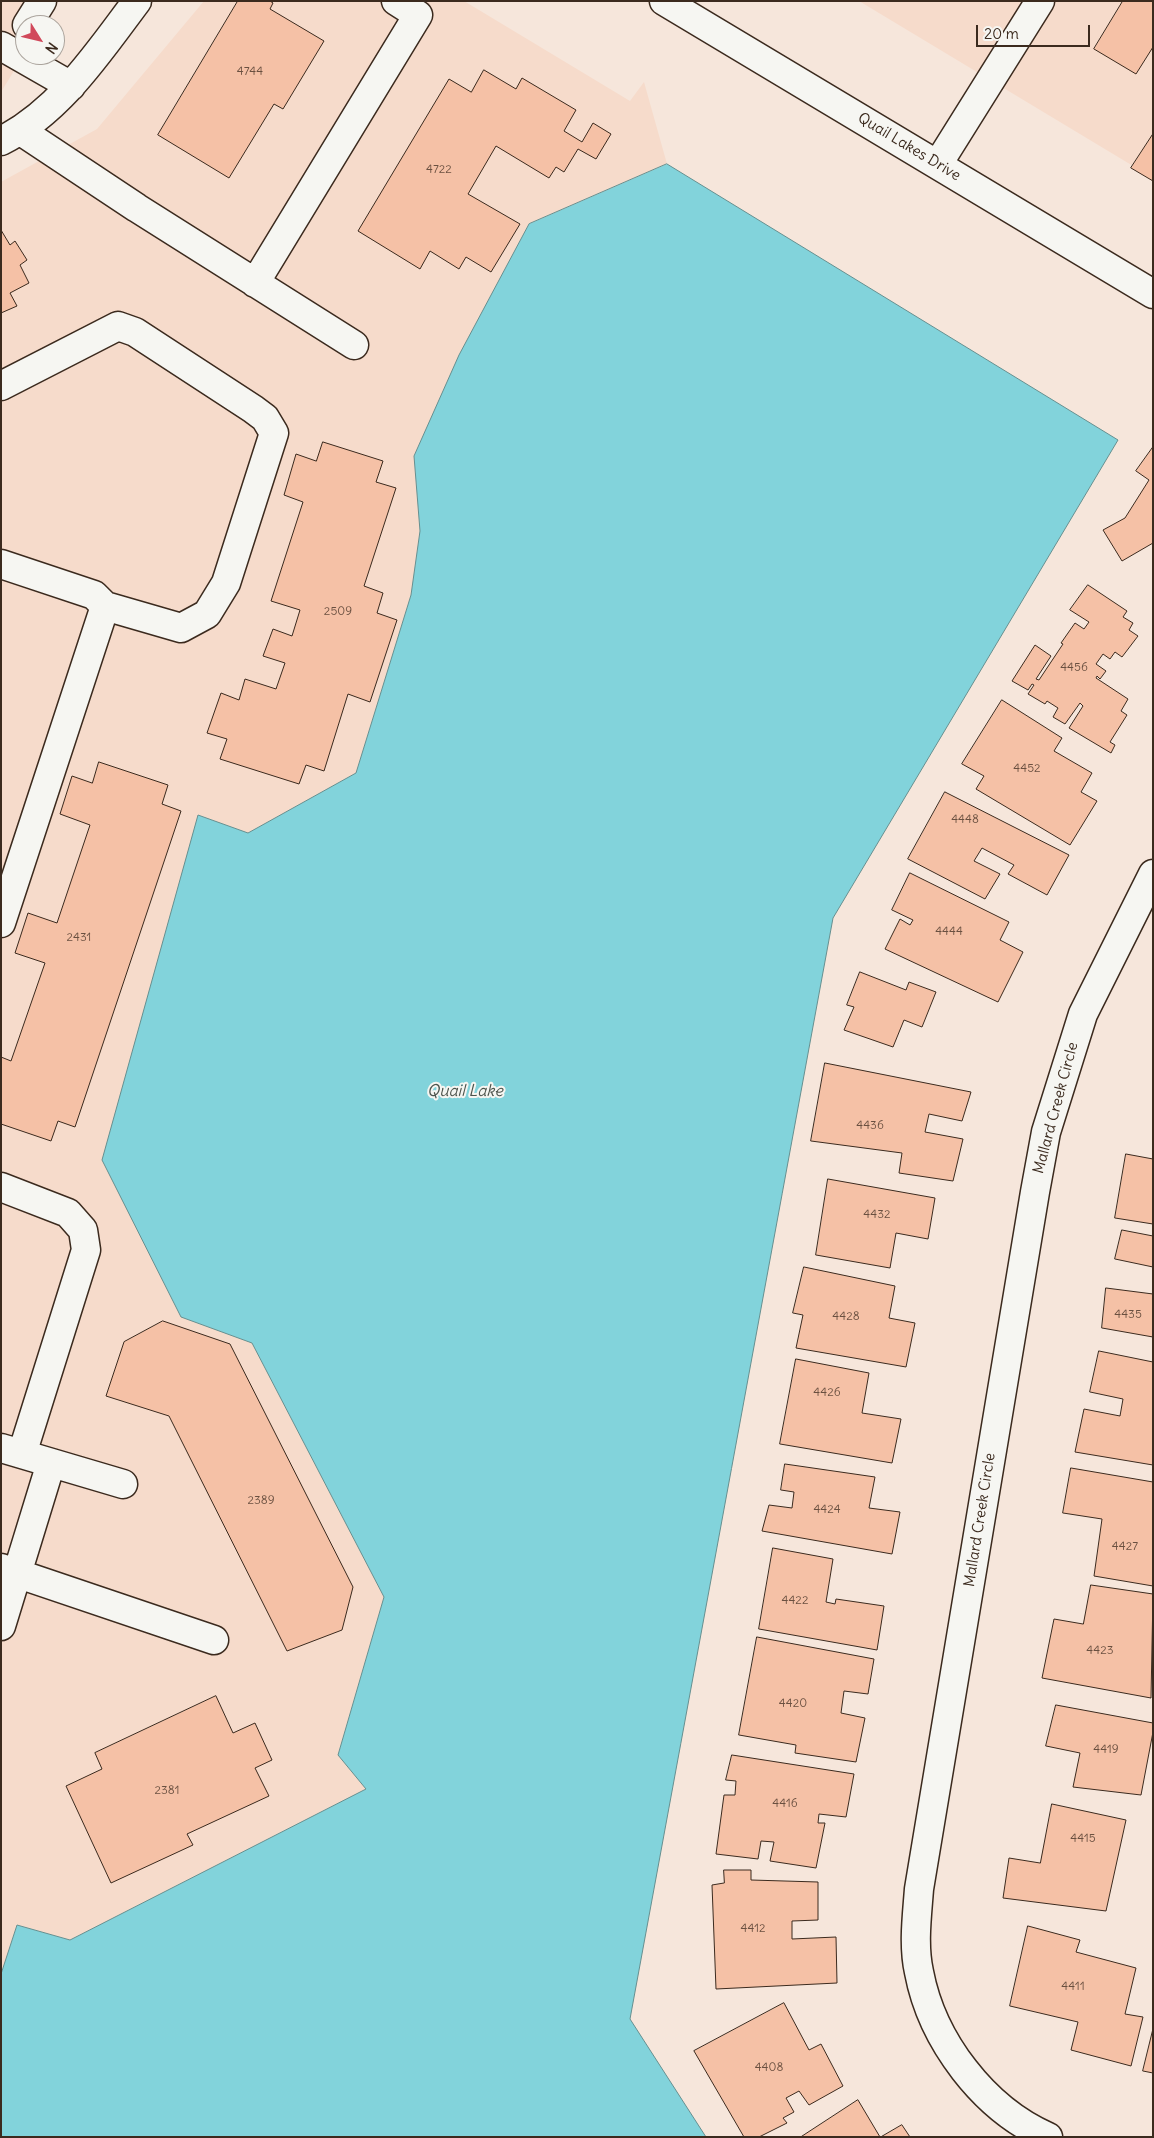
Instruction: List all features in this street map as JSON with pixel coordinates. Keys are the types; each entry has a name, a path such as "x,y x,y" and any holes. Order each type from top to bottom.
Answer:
{"street":[{"path":"33,15 42,1"},
{"path":"137,1 84,72 71,86 11,136 137,208 354,345"},
{"path":"255,283 418,14 396,1"},
{"name":"Quail Lakes Drive","path":"664,1 1153,294"},
{"path":"938,164 1039,2"},
{"path":"15,39 6,48 71,86"},
{"path":"1,386 118,326 134,332 252,408 265,418 274,433 226,583 208,614 181,628 105,606 94,595 1,564"},
{"path":"1,923 105,606"},
{"name":"Mallard Creek Circle","path":"1048,2137 1032,2130 1003,2110 983,2093 945,2041 929,2007 918,1972 917,1907 1034,1192 1046,1132 1083,1014 1153,874"},
{"path":"1,1187 68,1213 83,1230 86,1250 12,1451 123,1484"},
{"path":"1,1626 10,1571 52,1463"},
{"path":"10,1571 214,1640"}],"shaded area":[{"path":"1,1 56,1 48,15 15,15 15,65 18,65 1,92"},
{"path":"204,1 464,1 630,101 644,82 667,164 529,224 414,456 420,531 411,595 356,773 248,833 198,815 181,1317 252,1343 384,1597 338,1754 366,1789 70,1940 17,1925 1,1974 1,182 97,129"},
{"path":"859,1 1153,1 1153,178"}],"water":[{"name":"Quail Lake","path":"667,164 1118,440 833,918 630,2019 706,2137 1,2137 1,1974 17,1925 70,1940 366,1789 338,1755 384,1597 252,1343 181,1317 102,1160 198,815 248,833 356,773 411,595 420,531 414,456 459,355 529,224"}],"building":[{"path":"238,1 270,1 273,3 270,9 324,41 283,109 274,104 229,178 158,135"},
{"path":"1123,1 1153,1 1153,47 1136,74 1094,49"},
{"path":"484,70 516,89 522,78 576,110 564,131 582,142 593,123 611,134 596,159 578,149 564,172 556,167 549,178 496,146 468,194 520,224 491,272 466,257 459,269 430,251 420,269 358,231 449,79 471,92"},
{"path":"1153,134 1153,181 1131,168"},
{"path":"1,230 10,245 15,241 27,260 20,265 29,283 10,293 17,306 1,313"},
{"path":"323,442 383,461 376,482 396,488 364,586 383,593 377,613 397,620 370,702 348,694 324,771 306,765 299,784 220,759 227,739 207,733 221,693 239,700 245,679 276,689 285,663 263,656 273,629 292,636 300,610 271,601 303,502 284,495 296,454 316,461"},
{"path":"1153,447 1153,543 1122,561 1103,530 1125,518 1149,480 1136,471"},
{"path":"1088,585 1127,611 1123,617 1133,623 1129,630 1138,636 1122,657 1115,652 1110,659 1103,654 1096,664 1106,671 1100,679 1097,676 1096,678 1128,699 1121,711 1127,715 1110,742 1115,745 1111,753 1069,728 1083,706 1080,703 1065,724 1053,717 1058,708 1047,701 1045,704 1028,694 1034,685 1032,684 1028,690 1012,681 1035,645 1051,656 1036,679 1039,680 1075,623 1084,629 1089,622 1070,610"},
{"path":"1002,700 1062,738 1054,751 1092,773 1081,792 1097,801 1070,845 976,789 984,776 962,764"},
{"path":"99,762 168,785 162,804 181,811 75,1127 58,1121 51,1141 1,1124 1,1057 11,1061 45,963 15,953 28,913 57,923 90,825 60,814 72,776 92,783"},
{"path":"945,792 1069,855 1047,895 1008,874 1014,865 982,848 974,861 1000,874 985,899 908,859"},
{"path":"910,873 1009,922 1000,940 1023,952 998,1002 885,949 900,919 910,925 913,920 892,910"},
{"path":"860,972 906,990 909,982 936,992 922,1027 904,1020 893,1047 844,1030 854,1007 847,1005"},
{"path":"825,1063 971,1092 962,1121 929,1114 925,1132 963,1139 953,1181 899,1173 902,1153 811,1141"},
{"path":"1126,1154 1153,1159 1153,1224 1115,1218"},
{"path":"828,1179 935,1198 928,1239 896,1233 890,1268 816,1255"},
{"path":"1122,1230 1153,1236 1153,1267 1115,1259"},
{"path":"804,1267 895,1286 889,1318 915,1323 906,1367 796,1348 803,1315 793,1313"},
{"path":"1106,1288 1153,1294 1153,1337 1102,1328"},
{"path":"163,1321 230,1344 353,1587 342,1630 287,1651 169,1416 106,1396 124,1342"},
{"path":"1099,1351 1153,1362 1153,1465 1075,1452 1084,1409 1120,1416 1123,1399 1090,1392"},
{"path":"796,1359 869,1373 862,1413 901,1419 892,1463 780,1444"},
{"path":"785,1464 875,1477 869,1508 900,1512 892,1554 762,1531 769,1505 792,1508 794,1492 781,1490"},
{"path":"1071,1468 1153,1482 1153,1586 1094,1576 1102,1519 1063,1513"},
{"path":"773,1548 833,1559 826,1602 835,1604 836,1599 884,1606 877,1650 759,1629"},
{"path":"1091,1585 1153,1594 1151,1698 1042,1678 1054,1619 1083,1624"},
{"path":"757,1637 874,1659 868,1694 844,1691 841,1713 865,1718 856,1762 795,1753 796,1745 739,1735"},
{"path":"216,1696 233,1733 255,1723 272,1760 255,1768 269,1796 187,1834 193,1845 111,1883 66,1786 102,1769 95,1753"},
{"path":"1056,1705 1153,1723 1141,1795 1073,1787 1080,1753 1046,1746"},
{"path":"732,1755 854,1774 846,1817 819,1814 818,1823 825,1823 816,1868 770,1861 774,1842 761,1841 758,1859 716,1854 724,1795 735,1795 736,1781 726,1780"},
{"path":"1052,1804 1126,1820 1106,1911 1003,1898 1009,1858 1040,1863"},
{"path":"724,1870 751,1870 751,1880 818,1882 818,1920 792,1921 792,1939 836,1937 837,1983 716,1989 712,1885 724,1883"},
{"path":"1028,1926 1080,1940 1076,1952 1136,1968 1125,2014 1143,2017 1131,2066 1071,2050 1078,2022 1010,2006"},
{"path":"784,2003 809,2050 821,2044 843,2086 809,2105 799,2091 786,2098 794,2112 783,2118 787,2123 759,2137 744,2137 694,2051"},
{"path":"1153,2029 1153,2073 1143,2071"},
{"path":"858,2100 880,2137 801,2137"},
{"path":"902,2125 910,2137 881,2137"}]}
